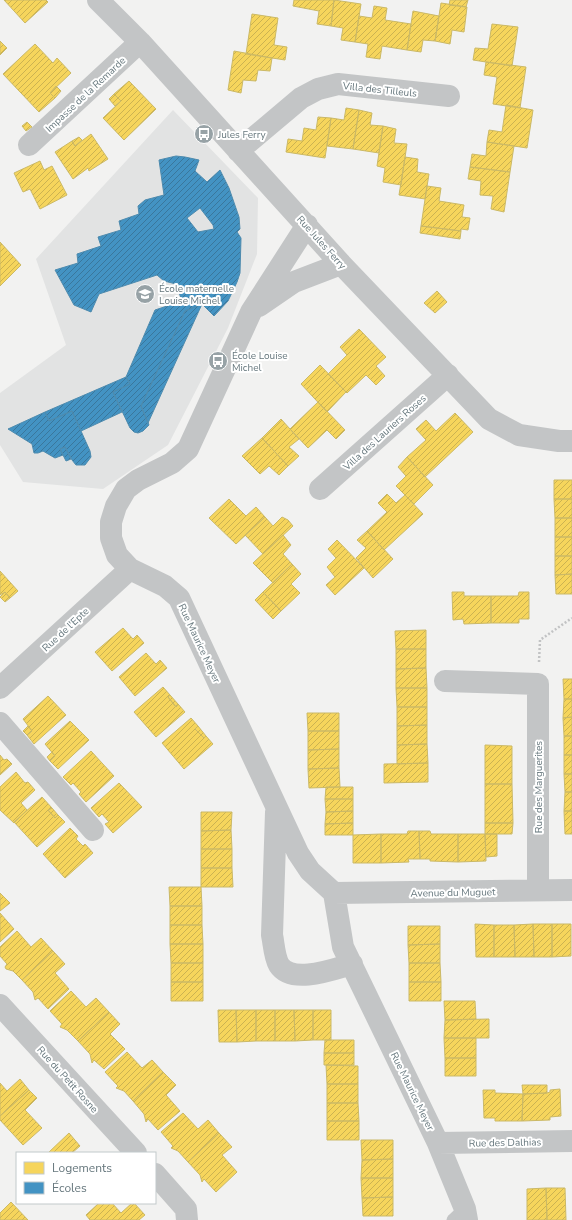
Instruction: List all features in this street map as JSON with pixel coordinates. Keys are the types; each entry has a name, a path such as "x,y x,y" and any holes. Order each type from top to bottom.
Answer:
{"street":[{"name":"Rue Jules Ferry","path":"98,0 140,42 341,264 489,419 519,435 559,441 572,441"},
{"name":"Impasse de la Remarde","path":"29,145 140,42"},
{"name":"Villa des Tilleuls","path":"238,151 301,98 318,89 338,84 448,96"},
{"name":"Rue Maurice Meyer","path":"307,225 251,312 188,449 172,463 138,480 126,489 116,506 111,522 111,538 117,555 130,569 165,586 179,598 276,809 298,853 310,871 334,893 343,947 438,1143 462,1216"},
{"path":"251,312 294,282 341,264"},
{"name":"Villa des Lauriers Roses","path":"320,489 448,375"},
{"name":"Rue de l'Epte","path":"0,688 130,569"},
{"path":"445,681 538,684"},
{"name":"Rue des Marguerites","path":"538,684 538,890"},
{"path":"0,723 93,830"},
{"name":"Rue Maurice Meyer","path":"276,809 272,935 274,951 279,965 290,973 303,975 325,972 352,964"},
{"name":"Avenue du Muguet","path":"334,893 572,890"},
{"name":"Rue du Petit Rosne","path":"3,1013 135,1152"},
{"name":"Rue des Dalhias","path":"438,1143 572,1141"},
{"path":"156,1175 186,1210 187,1220"}],"path":[{"path":"538,684 540,640 572,618"}],"shaded area":[{"name":"École maternelle Louise Michel","path":"173,110 258,198 257,254 228,328 168,445 103,489 23,482 0,445 0,393 66,345 36,259"}],"building: Logements":[{"path":"4,0 46,0 48,2 25,23"},
{"path":"294,0 334,0 331,26 317,24 319,11 293,6"},
{"path":"334,0 361,4 355,42 341,40 343,28 331,26"},
{"path":"450,0 468,0 466,7 449,5"},
{"path":"441,3 467,7 464,32 452,30 450,44 435,41"},
{"path":"374,6 387,8 385,20 411,24 407,50 382,46 380,59 366,57 368,44 355,42 359,16 372,18"},
{"path":"413,11 439,16 435,41 423,40 421,52 407,50"},
{"path":"252,14 278,18 274,45 287,47 285,60 246,54"},
{"path":"492,24 518,27 512,66 473,60 475,48 488,49"},
{"path":"0,41 7,48 0,55"},
{"path":"35,44 53,63 57,58 71,73 50,93 55,98 39,112 3,74"},
{"path":"234,51 272,58 270,71 258,70 256,81 243,80 241,93 228,90"},
{"path":"486,62 526,67 520,108 493,104 497,77 484,75"},
{"path":"129,81 156,109 124,140 103,118 121,101 114,94"},
{"path":"56,86 61,91 55,98 50,93"},
{"path":"114,94 121,101 115,106 109,99"},
{"path":"506,105 533,110 527,148 487,142 489,130 502,132"},
{"path":"346,108 359,110 353,149 327,146 331,118 344,120"},
{"path":"359,110 372,113 370,125 383,126 379,153 353,149"},
{"path":"318,117 331,118 325,158 286,152 288,139 302,141 304,128 316,130"},
{"path":"27,122 32,127 26,131 22,126"},
{"path":"383,126 396,129 394,143 407,144 401,185 383,182 385,168 377,166"},
{"path":"91,134 108,159 89,171 88,168 73,179 55,152 72,141 75,146"},
{"path":"79,137 82,140 75,146 72,141"},
{"path":"487,142 514,146 510,172 470,167 472,154 486,156"},
{"path":"405,157 418,159 417,172 429,174 425,199 399,195"},
{"path":"40,161 44,170 52,166 67,195 40,209 30,189 23,192 14,173"},
{"path":"470,167 510,172 504,212 491,209 493,196 480,195 481,181 468,179"},
{"path":"427,186 441,188 439,201 464,205 462,217 470,218 468,230 461,229 461,231 421,226"},
{"path":"421,226 461,231 460,239 420,233"},
{"path":"0,242 21,265 0,286"},
{"path":"437,291 447,302 435,313 424,303"},
{"path":"359,329 386,357 376,366 385,376 376,385 366,375 347,393 328,374 347,355 340,347"},
{"path":"320,365 346,392 327,412 301,384"},
{"path":"318,402 345,430 336,439 327,430 308,448 290,429"},
{"path":"455,413 473,432 425,477 407,457 426,440 416,429 426,420 436,431"},
{"path":"281,419 299,439 289,447 299,456 288,466 262,438"},
{"path":"262,438 288,466 279,475 269,466 260,474 242,456"},
{"path":"407,457 433,485 414,504 396,486 406,476 398,467"},
{"path":"554,480 572,480 572,499 554,499"},
{"path":"387,494 396,503 405,495 423,514 384,550 367,531 387,512 378,503"},
{"path":"229,499 246,516 256,507 265,517 236,544 209,518"},
{"path":"554,499 572,499 572,518 555,518"},
{"path":"265,517 273,526 282,517 288,520 293,526 263,554 245,535"},
{"path":"555,518 572,518 572,537 555,537"},
{"path":"367,531 393,559 373,578 356,558 366,548 357,540"},
{"path":"283,535 291,545 283,554 292,564 273,583 253,563"},
{"path":"555,537 572,537 572,556 555,556"},
{"path":"337,540 364,568 335,595 326,585 335,577 327,567 336,558 328,549"},
{"path":"555,556 572,556 572,574 555,575"},
{"path":"292,564 301,574 291,584 300,593 281,611 263,592"},
{"path":"0,571 18,591 10,598 5,592 0,595"},
{"path":"572,574 572,594 556,594 555,575"},
{"path":"5,592 10,598 5,602 0,597"},
{"path":"263,592 281,611 273,619 255,600"},
{"path":"452,592 464,592 464,596 491,596 491,623 464,624 463,619 453,620"},
{"path":"519,592 529,592 529,619 519,619 519,623 491,623 491,596 518,596"},
{"path":"123,628 133,639 137,635 144,643 112,671 95,652"},
{"path":"426,630 426,649 396,649 395,631"},
{"path":"396,649 426,649 426,668 396,669"},
{"path":"146,653 156,664 160,660 167,668 135,696 119,677"},
{"path":"426,668 427,688 396,688 396,669"},
{"path":"563,679 572,679 572,699 564,699"},
{"path":"163,687 170,695 168,697 176,707 178,704 185,712 156,737 134,712"},
{"path":"396,688 427,688 427,707 397,707"},
{"path":"170,695 178,704 176,707 168,697"},
{"path":"48,696 66,715 34,744 27,735 32,731 23,719"},
{"path":"564,699 572,699 572,717 563,718"},
{"path":"397,707 427,707 427,725 397,726"},
{"path":"307,713 339,713 339,731 308,731"},
{"path":"572,717 572,736 564,736 563,718"},
{"path":"191,718 198,726 195,729 204,738 206,736 213,744 184,769 162,743"},
{"path":"70,721 89,740 58,769 50,761 55,756 45,744"},
{"path":"427,725 427,744 397,745 397,726"},
{"path":"28,726 32,731 27,735 23,731"},
{"path":"198,726 206,736 204,738 195,729"},
{"path":"308,731 339,731 339,749 308,750"},
{"path":"564,736 572,736 572,755 564,755"},
{"path":"427,744 428,763 397,764 397,745"},
{"path":"485,745 512,746 512,784 485,784"},
{"path":"339,749 339,768 308,769 308,750"},
{"path":"91,751 114,776 86,802 79,794 81,792 73,783 71,785 63,777"},
{"path":"52,752 55,756 50,761 47,757"},
{"path":"0,755 4,760 7,759 12,764 0,775"},
{"path":"564,755 572,755 572,774 564,774"},
{"path":"428,763 428,782 384,783 384,764"},
{"path":"339,768 340,787 309,788 308,769"},
{"path":"16,772 25,783 28,782 35,790 21,803 27,810 14,823 0,810 0,787"},
{"path":"564,774 572,774 572,792 565,792"},
{"path":"119,783 142,807 113,833 105,824 109,822 102,814 99,817 91,808"},
{"path":"485,784 512,784 513,823 485,823"},
{"path":"326,787 353,787 353,799 325,799"},
{"path":"565,792 572,792 572,811 564,811"},
{"path":"42,797 52,808 48,810 55,818 58,815 65,822 37,847 14,822"},
{"path":"325,799 353,799 353,811 326,812"},
{"path":"52,808 58,815 55,818 48,810"},
{"path":"353,811 353,823 325,824 326,812"},
{"path":"564,811 572,811 572,834 565,834"},
{"path":"201,812 232,812 231,830 201,831"},
{"path":"353,823 353,835 325,835 325,824"},
{"path":"485,823 513,823 512,834 485,834"},
{"path":"70,828 78,836 76,839 83,846 85,844 93,853 65,878 43,854"},
{"path":"231,830 232,849 201,849 201,831"},
{"path":"408,831 419,831 420,859 408,859 409,862 381,863 381,834 407,834"},
{"path":"419,831 430,831 431,834 458,834 458,862 430,861 430,859 420,859"},
{"path":"381,834 381,863 353,863 353,835"},
{"path":"458,834 485,834 486,861 458,862"},
{"path":"485,834 497,834 497,856 486,857"},
{"path":"201,849 232,849 232,868 201,868"},
{"path":"201,868 232,868 233,887 201,887"},
{"path":"169,887 201,887 202,906 170,906"},
{"path":"0,893 10,903 0,911"},
{"path":"170,906 202,906 202,925 170,925"},
{"path":"0,913 14,929 0,942"},
{"path":"475,924 494,925 494,957 476,957"},
{"path":"533,924 534,957 515,957 514,925"},
{"path":"533,924 552,924 552,957 534,957"},
{"path":"552,924 571,924 571,956 552,957"},
{"path":"170,925 202,925 203,944 170,944"},
{"path":"494,925 514,925 515,957 494,957"},
{"path":"408,926 440,926 440,944 408,945"},
{"path":"17,931 31,947 41,938 53,951 22,980 13,971 6,969 5,967 7,964 0,956 0,947"},
{"path":"170,944 203,944 203,963 171,963"},
{"path":"440,944 440,963 409,963 408,945"},
{"path":"53,951 65,964 55,973 69,989 48,1009 38,998 35,1000 33,992 22,980"},
{"path":"171,963 203,963 203,982 171,982"},
{"path":"409,963 440,963 441,982 409,982"},
{"path":"171,982 203,982 203,1001 171,1001"},
{"path":"409,982 441,982 441,1001 409,1001"},
{"path":"71,991 86,1007 96,998 109,1012 78,1041 67,1030 60,1027 62,1024 50,1011"},
{"path":"444,1001 475,1001 476,1019 445,1020"},
{"path":"218,1010 236,1010 237,1042 219,1042"},
{"path":"236,1010 256,1010 256,1041 237,1042"},
{"path":"256,1010 275,1010 275,1041 256,1041"},
{"path":"275,1010 294,1010 295,1041 275,1041"},
{"path":"294,1010 313,1010 313,1040 295,1041"},
{"path":"313,1010 331,1010 331,1040 313,1040"},
{"path":"109,1012 120,1024 110,1034 125,1049 104,1069 94,1060 92,1063 90,1054 78,1041"},
{"path":"489,1019 489,1038 444,1038 445,1020"},
{"path":"444,1038 476,1038 476,1058 445,1058"},
{"path":"325,1040 354,1040 354,1053 324,1053"},
{"path":"127,1052 142,1068 152,1060 163,1072 133,1101 124,1091 116,1088 118,1086 105,1072"},
{"path":"324,1053 354,1053 354,1065 324,1065"},
{"path":"445,1058 476,1058 476,1076 445,1076"},
{"path":"326,1065 358,1066 358,1084 327,1084"},
{"path":"163,1072 176,1085 166,1095 180,1111 158,1130 148,1119 146,1122 144,1114 133,1101"},
{"path":"20,1079 29,1090 0,1116 0,1083 7,1091"},
{"path":"327,1084 358,1084 358,1103 327,1103"},
{"path":"522,1085 547,1085 547,1093 523,1094"},
{"path":"560,1089 561,1116 550,1117 550,1120 522,1121 523,1094 547,1093 550,1092 550,1090"},
{"path":"29,1090 37,1098 25,1110 42,1128 23,1145 0,1120 0,1116"},
{"path":"483,1090 495,1090 495,1093 523,1094 522,1121 495,1121 495,1118 484,1118"},
{"path":"327,1103 358,1103 359,1121 327,1121"},
{"path":"183,1113 198,1129 208,1120 219,1133 188,1162 178,1151 171,1148 173,1146 161,1132"},
{"path":"327,1121 359,1121 359,1140 327,1140"},
{"path":"69,1133 80,1146 73,1152 49,1152"},
{"path":"219,1133 232,1147 222,1155 237,1172 216,1192 204,1179 202,1182 200,1175 188,1162"},
{"path":"361,1140 393,1140 393,1159 362,1160"},
{"path":"393,1159 393,1178 361,1178 362,1160"},
{"path":"361,1178 393,1178 393,1197 362,1198"},
{"path":"546,1188 565,1188 566,1220 547,1220"},
{"path":"546,1188 547,1220 527,1220 527,1189"},
{"path":"393,1197 393,1216 363,1216 362,1198"},
{"path":"11,1202 28,1220 0,1220 0,1213"},
{"path":"98,1204 113,1204 121,1213 131,1204 135,1204 145,1215 139,1220 90,1220 86,1215"}],"building: Écoles":[{"path":"176,156 199,160 195,171 207,182 220,170 229,188 239,217 240,229 237,232 241,238 240,273 228,301 214,316 202,304 185,311 141,406 149,425 143,431 138,433 134,432 130,428 113,392 130,384 126,377 155,310 182,301 176,284 164,281 157,275 99,294 91,312 74,305 55,270 78,263 77,254 101,246 98,237 121,230 119,221 139,214 138,206 145,200 164,195 159,160","holes":["200,208 213,225 214,229 198,232 187,218"]},
{"path":"202,304 148,423 141,406 185,311"},
{"path":"126,377 130,384 113,392 122,412 81,431 72,411 49,421 45,412"},
{"path":"72,411 90,451 91,457 85,465 76,465 65,447 60,449 63,455 55,458 43,451 34,453 32,444 8,429 45,412 49,421"},
{"path":"65,447 71,459 66,461 60,449"}],"place":[{"name":"Jules Ferry","path":"204,134"},
{"name":"École maternelle Louise Michel","path":"145,294"},
{"name":"École Louise Michel","path":"218,361"}]}
